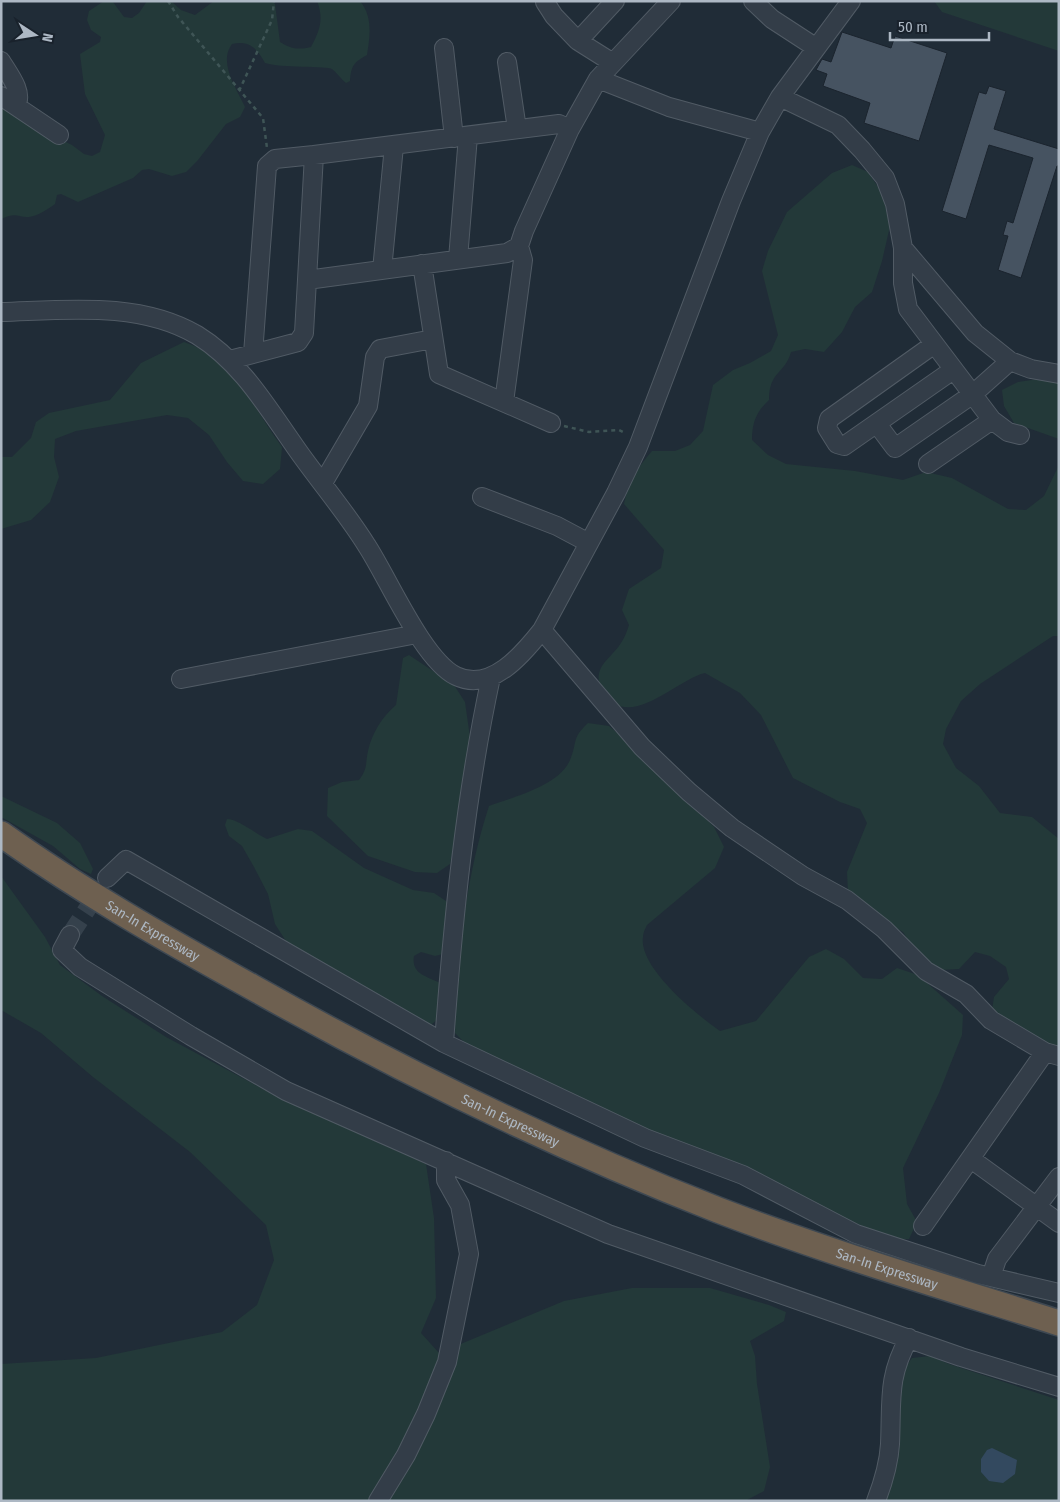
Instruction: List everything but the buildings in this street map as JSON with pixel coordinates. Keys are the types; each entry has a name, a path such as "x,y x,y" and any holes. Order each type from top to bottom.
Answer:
{"highway":[{"name":"San-In Expressway","path":"1,834 152,932 308,1018 445,1090 576,1152 721,1211 881,1267 1059,1322"}],"street":[{"path":"533,1 546,1 559,22 578,41 613,63"},
{"path":"578,41 615,1"},
{"path":"504,402 523,260 519,246 524,231 570,129 598,79 671,1"},
{"path":"753,1 772,19 815,47"},
{"path":"1,312 98,310 153,317 197,336 230,360 267,406 367,545 417,634 446,669 457,676 475,679 491,677 512,663 528,648 542,630 589,542 638,447 731,201 760,132 780,97 815,47 852,1"},
{"path":"444,48 461,137 458,259"},
{"path":"1,62 18,92 19,101 9,101"},
{"path":"508,62 517,129"},
{"path":"598,79 669,106 760,132"},
{"path":"780,97 838,125 885,178 895,204 903,248 903,283 908,309 933,345 992,420 1008,432 1020,435"},
{"path":"9,101 59,135"},
{"path":"253,354 265,172 269,163 275,159 394,146 559,124 570,129"},
{"path":"382,270 394,146"},
{"path":"230,360 298,342 304,333 314,155"},
{"path":"307,280 508,253 519,246"},
{"path":"903,248 975,333 1010,361 1031,369 1059,374"},
{"path":"422,264 439,374 551,423"},
{"path":"323,483 368,406 375,356 380,348 433,340"},
{"path":"933,345 829,419 827,428 837,444 844,446 953,370"},
{"path":"877,424 894,448 973,394 1010,361"},
{"path":"928,464 992,420"},
{"path":"482,497 557,526 589,542"},
{"path":"542,630 642,747 689,792 732,828 803,876 847,900 884,929 926,971 966,994 991,1020 1052,1054 971,1159 923,1226"},
{"path":"181,679 417,634"},
{"path":"444,1043 455,900 471,782 491,677"},
{"path":"107,878 126,860 444,1043 645,1138 743,1175 856,1234 991,1277 1059,1293"},
{"path":"70,936 62,950 80,967 286,1092 608,1234 961,1357 1059,1387"},
{"path":"971,1159 1059,1223"},
{"path":"378,1501 406,1455 426,1414 446,1362 469,1254 460,1205 446,1180 446,1161"},
{"path":"991,1277 997,1259 1059,1177"},
{"path":"876,1501 890,1446 892,1379 909,1338"}],"path":[{"path":"168,1 178,17 263,118 269,163"},
{"path":"239,91 272,20 274,1"},
{"path":"551,423 589,432 618,430 625,433"}],"green space":[{"path":"104,1 113,2 124,17 132,18 139,13 147,1 171,1 181,10 195,15 214,1 272,1 275,4 280,42 298,49 311,47 317,35 321,19 317,1 360,1 369,20 370,34 367,55 354,65 350,81 346,83 332,69 272,65 265,63 252,46 243,43 232,44 228,51 228,67 233,83 245,107 240,117 226,124 198,160 186,172 172,176 149,169 142,170 133,178 78,202 61,194 57,195 55,204 36,215 29,217 13,215 1,219 1,100 39,129 72,145 84,154 92,156 100,152 105,135 85,94 80,54 100,42 101,37 91,30 87,20 89,11"},
{"path":"934,1 1059,1 1059,51 942,12"},
{"path":"852,165 868,172 882,193 890,226 872,292 855,307 842,332 824,352 805,349 791,352 785,365 774,378 769,400 756,418 752,440 768,455 786,464 855,471 903,480 926,472 952,478 1008,509 1026,510 1044,496 1059,465 1059,636 1053,636 980,684 961,701 946,729 943,744 956,768 979,786 1000,813 1032,817 1059,839 1059,1049 1041,1042 1007,1022 992,1010 994,997 1009,979 1006,967 990,956 975,952 959,969 940,970 921,960 903,932 871,913 848,893 847,872 867,823 860,809 840,802 793,778 761,715 740,693 705,673 694,677 653,700 639,706 626,707 614,703 604,692 599,682 599,673 602,666 619,646 629,625 622,610 629,589 661,568 664,550 624,504 631,482 652,451 675,451 690,445 703,431 713,385 733,370 771,351 778,335 762,271 768,251 787,212 832,173"},
{"path":"184,342 216,360 241,386 282,447 280,469 263,484 243,481 227,462 209,435 188,418 167,415 76,431 55,439 54,457 59,477 50,502 31,520 1,529 1,457 12,457 31,438 36,422 49,413 110,400 141,363"},
{"path":"1038,379 1059,382 1059,439 1014,423 1004,406 1002,390 1018,382"},
{"path":"409,655 454,685 465,702 470,737 462,810 450,864 437,873 415,872 368,856 327,816 328,788 342,782 359,780 364,772 370,744 375,732 382,720 396,705 403,658"},
{"path":"588,723 609,726 639,751 714,827 724,847 715,868 647,925 643,936 644,949 659,976 684,1002 710,1024 720,1031 756,1021 809,957 826,949 844,959 863,978 882,979 897,968 918,975 963,1015 962,1035 939,1093 903,1168 907,1204 917,1222 909,1239 895,1239 860,1226 746,1166 620,1120 474,1052 455,1033 457,977 464,918 474,860 489,806 546,784 556,777 570,760 577,737"},
{"path":"1,796 57,823 80,843 93,869 91,874 80,869 53,846 1,817"},
{"path":"227,819 242,824 267,839 298,829 312,831 364,868 413,890 434,893 446,901 450,912 443,954 435,956 421,952 414,956 417,971 440,983 442,989 442,1008 433,1024 427,1027 291,949 275,924 268,894 254,867 242,846 229,836 225,825"},
{"path":"1,876 45,937 60,965 102,996 166,1037 276,1096 426,1164 434,1218 436,1298 421,1333 439,1353 564,1301 632,1288 710,1288 769,1305 786,1312 784,1321 750,1341 755,1356 757,1384 770,1467 764,1491 745,1501 1,1501 1,1364 96,1358 222,1332 257,1305 274,1260 266,1225 190,1152 93,1077 41,1033 1,1010"},
{"path":"930,1356 1059,1400 1059,1501 885,1501 902,1372 912,1358"}],"water":[{"path":"992,1448 1017,1460 1015,1474 1003,1483 989,1481 981,1472 981,1459 987,1450"}],"tunnel":[{"path":"70,935 101,888"}]}
